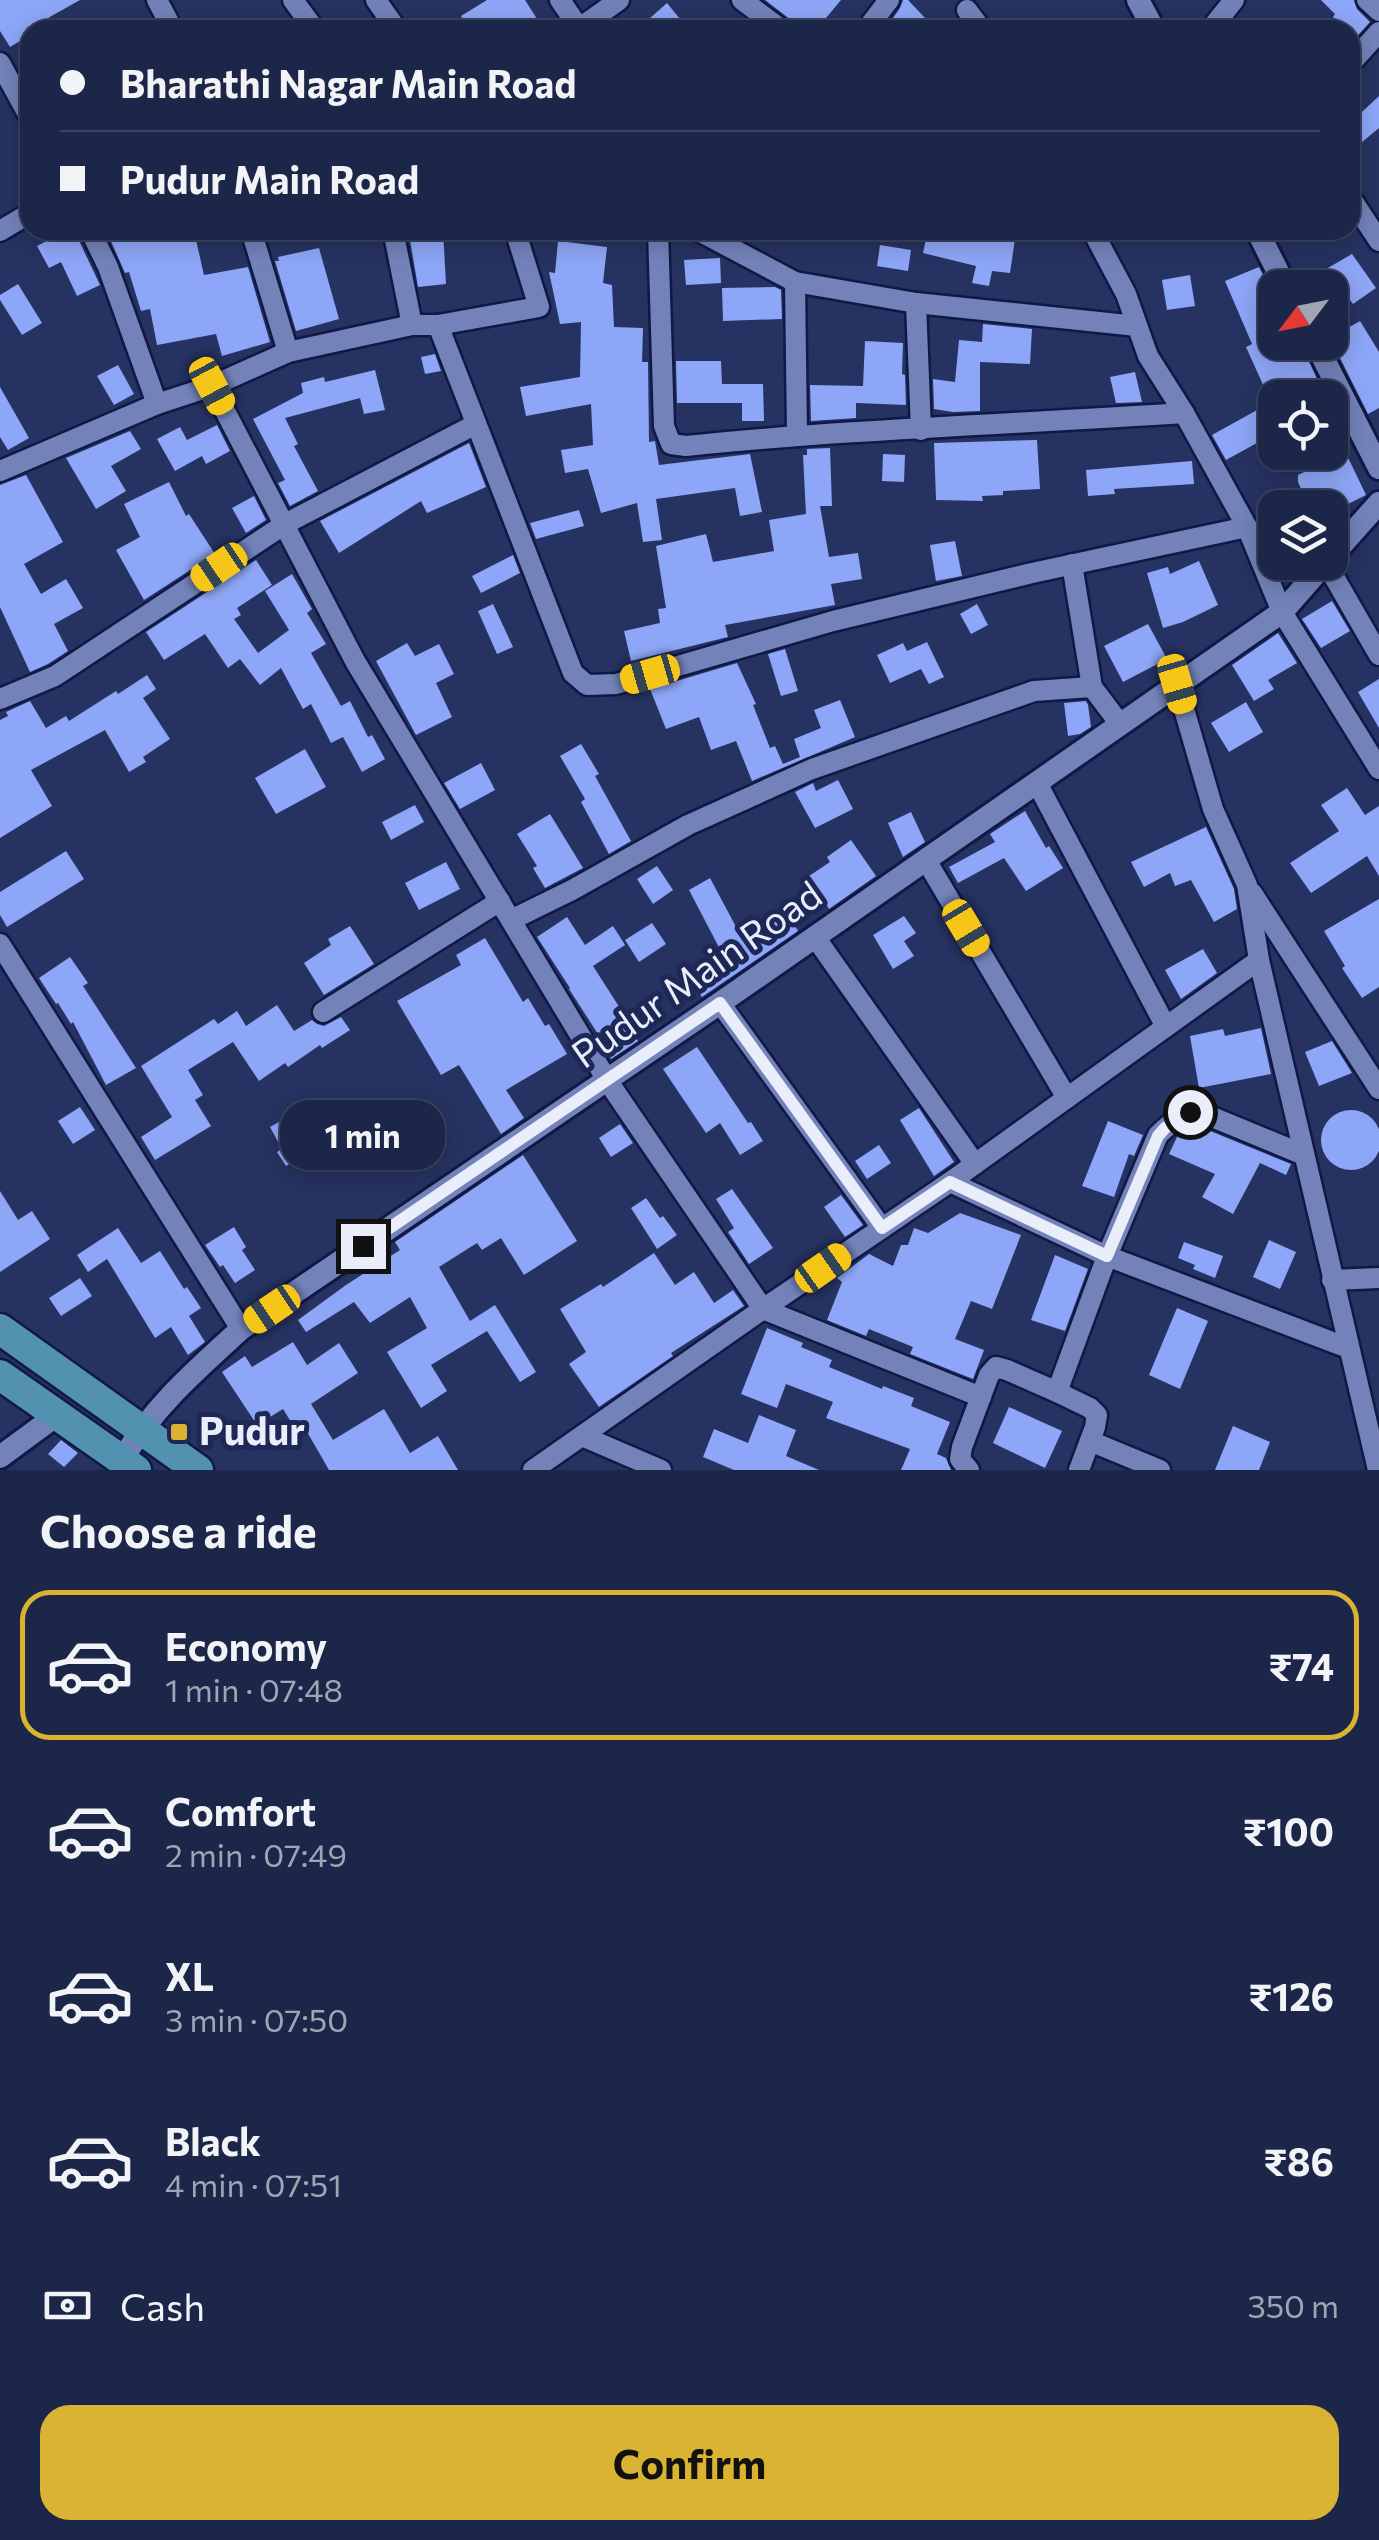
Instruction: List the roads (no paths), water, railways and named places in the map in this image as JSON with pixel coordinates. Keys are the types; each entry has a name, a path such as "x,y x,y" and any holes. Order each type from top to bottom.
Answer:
{"main road":[{"path":"0,1329 198,1470"},
{"path":"0,1375 129,1465"}],"street":[{"path":"590,20 618,0"},
{"path":"742,0 769,20"},
{"path":"874,20 889,0"},
{"path":"1219,20 1234,0"},
{"path":"1367,0 1379,11"},
{"path":"967,10 974,20"},
{"path":"1360,53 1379,32"},
{"path":"0,63 20,100"},
{"path":"1360,213 1379,241"},
{"path":"95,240 157,404"},
{"path":"255,240 288,352"},
{"path":"395,240 412,325"},
{"path":"0,471 288,352 412,325 438,325 539,307 518,240"},
{"path":"658,240 664,426 671,444 1184,413"},
{"path":"715,240 795,282 916,303 1136,326"},
{"path":"1097,240 1126,294 1148,356 1248,527 1282,612 1379,770"},
{"path":"1261,240 1277,270"},
{"path":"795,282 797,435"},
{"path":"916,303 921,430"},
{"path":"438,325 573,673 587,685 616,684 833,621 1248,527"},
{"path":"1323,360 1379,468"},
{"path":"212,386 355,661 607,1080 763,1309 981,1397"},
{"path":"0,700 55,676 284,524 476,424"},
{"name":"Pudur Main Road","path":"1348,538 1379,503"},
{"path":"1072,564 1092,687 1120,724"},
{"name":"Pudur Main Road","path":"129,1465 140,1428 176,1388 241,1330 1282,612 1310,580"},
{"path":"1338,580 1379,655"},
{"path":"1177,684 1214,809 1247,885 1379,1089"},
{"path":"511,920 688,826 812,768 1034,691 1092,687"},
{"path":"1038,783 1166,1027"},
{"path":"926,860 1067,1098"},
{"path":"1247,885 1259,960 1378,1470"},
{"path":"322,1012 500,902"},
{"path":"815,937 975,1164"},
{"path":"0,944 241,1330"},
{"path":"533,1470 950,1182 1259,960"},
{"path":"720,1003 882,1228"},
{"path":"1057,1392 1107,1256 1158,1136 1165,1128 1190,1112 1200,1112 1304,1155"},
{"path":"950,1182 1107,1256 1348,1348"},
{"path":"1332,1280 1379,1278"},
{"path":"969,1470 960,1459 962,1447 989,1374 996,1368 1057,1392 1090,1408 1097,1416 1079,1470"},
{"path":"0,1456 57,1415"},
{"path":"582,1436 661,1470"},
{"path":"1090,1441 1160,1470"}],"place":[{"name":"Pudur","path":"179,1432"}]}
